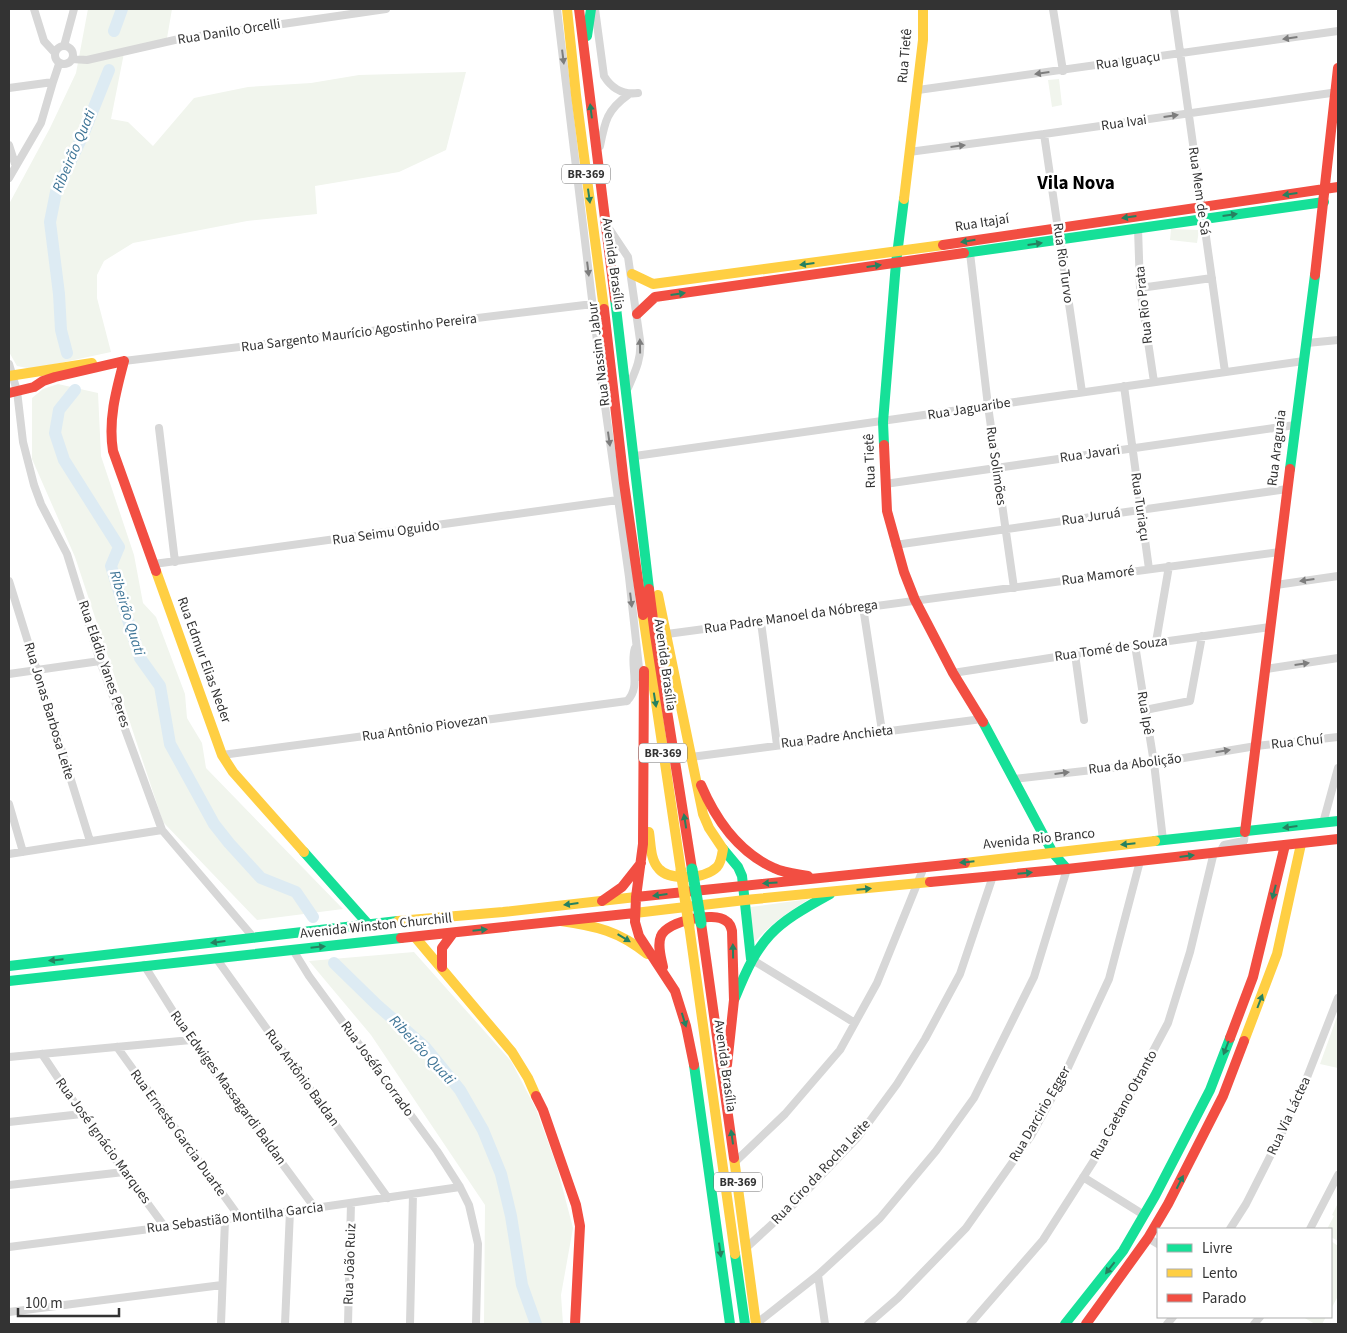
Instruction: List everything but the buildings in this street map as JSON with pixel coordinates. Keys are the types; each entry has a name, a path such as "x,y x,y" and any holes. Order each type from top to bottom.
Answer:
{"main road":[{"name":"Avenida Brasília","path":"567,9 624,483 646,635 725,1093 756,1324"},
{"name":"Avenida Brasília","path":"578,9 635,456 655,635 686,870"},
{"path":"584,57 591,9"},
{"name":"Rua Tietê","path":"923,9 923,40 897,257 884,422 887,511 895,545 915,600 953,672 982,719 1053,853 1067,869"},
{"name":"Rua Araguaia","path":"1245,832 1295,425 1307,343 1337,92 1338,68"},
{"path":"574,152 576,95"},
{"name":"Rua Itajaí","path":"655,297 897,257 1058,226 1338,188"},
{"name":"Rua Itajaí","path":"653,284 897,257 970,253 1324,202"},
{"path":"632,274 653,284"},
{"path":"637,314 655,297"},
{"path":"593,304 600,316 608,338"},
{"path":"10,372 118,358 124,361"},
{"path":"13,392 34,387 43,381 55,377 124,361"},
{"name":"Rua Edmur Elias Neder","path":"124,361 110,425 111,440 222,755 233,772 368,924"},
{"path":"96,368 112,374 119,382"},
{"path":"641,513 706,824 738,867 744,885 752,959"},
{"path":"646,635 642,713 641,862 635,922 640,936 675,991 686,1026 697,1082 730,1324"},
{"path":"692,760 705,793 721,825 738,844 753,856 775,868 819,879"},
{"path":"642,794 654,859 656,866 665,875 675,877 699,875 709,872 720,863 723,849"},
{"name":"Avenida Rio Branco","path":"744,885 819,879 1338,821"},
{"path":"746,900 1067,869 1338,839"},
{"path":"1158,1228 1168,1204 1224,1096 1267,982 1277,954 1301,844"},
{"path":"1065,1324 1123,1251 1155,1196 1210,1090 1253,977 1285,845"},
{"path":"602,900 622,887 641,862"},
{"name":"Avenida Winston Churchill","path":"9,966 368,924 503,912 744,885"},
{"path":"734,1000 752,959 763,940 800,910 833,892"},
{"name":"Avenida Winston Churchill","path":"9,981 746,900"},
{"path":"666,975 659,948 667,927 679,922 710,917 722,918 727,921 732,931 734,1000 725,1093"},
{"path":"561,921 598,926 619,934 639,947 658,963"},
{"name":"Avenida Brasília","path":"695,924 745,1324"},
{"path":"442,968 440,954 442,943 453,933"},
{"path":"415,937 512,1052 528,1078 543,1110 576,1205 580,1226 575,1324"},
{"path":"144,965 146,958 154,950"},
{"path":"1253,977 1267,982"},
{"path":"1210,1090 1224,1096"},
{"path":"715,1215 722,1146"},
{"path":"1155,1196 1168,1204"},
{"path":"1086,1324 1134,1260 1153,1241"},
{"path":"1123,1251 1134,1260"}],"street":[{"path":"34,9 44,41 54,53 55,60 60,64 68,64 72,59 72,51 64,46 59,47 54,53"},
{"path":"64,46 74,9"},
{"name":"Rua Danilo Orcelli","path":"72,59 87,60 179,39 386,9"},
{"name":"Rua Nassim Jabur","path":"557,9 644,699"},
{"path":"596,9 604,76 613,87 628,94 638,93"},
{"path":"1054,9 1063,70"},
{"name":"Rua Mem de Sá","path":"1174,9 1225,372"},
{"name":"Rua Iguaçu","path":"918,90 1338,31"},
{"path":"9,178 41,123 60,64"},
{"path":"9,88 53,82"},
{"name":"Rua Ivai","path":"909,152 1337,92"},
{"path":"597,160 605,122 614,107 628,94"},
{"name":"Rua Rio Turvo","path":"1044,134 1082,392"},
{"path":"9,145 16,164"},
{"path":"606,224 628,256 637,314 641,353 638,368 626,392"},
{"name":"Rua Rio Prata","path":"1138,228 1140,288 1154,382"},
{"name":"Rua Solimões","path":"970,253 988,406 1014,588"},
{"path":"1140,288 1212,278"},
{"path":"653,284 655,297"},
{"name":"Rua Sargento Maurício Agostinho Pereira","path":"124,361 593,304"},
{"path":"1307,343 1338,340"},
{"name":"Rua Jaguaribe","path":"635,456 1304,361"},
{"name":"Rua Eládio Yanes Peres","path":"10,372 23,442 34,485 41,504 67,554 100,660 162,830 253,937"},
{"name":"Rua Turiaçu","path":"1124,386 1149,569"},
{"name":"Rua Javari","path":"885,484 1295,425"},
{"path":"159,428 175,562"},
{"name":"Rua Juruá","path":"895,545 1287,489"},
{"name":"Rua Seimu Oguido","path":"154,564 618,500"},
{"name":"Rua Mamoré","path":"915,600 1280,552"},
{"path":"1156,642 1169,566"},
{"path":"1276,585 1338,576"},
{"name":"Rua Jonas Barbosa Leite","path":"9,581 90,841"},
{"name":"Rua Padre Manoel da Nóbrega","path":"667,634 915,600"},
{"path":"863,607 882,732"},
{"path":"761,622 777,745"},
{"name":"Rua Tomé de Souza","path":"953,672 1270,627"},
{"path":"1145,710 1190,701 1202,636"},
{"path":"636,644 633,656 635,690 627,701 642,713"},
{"name":"Rua Ipê","path":"1135,645 1154,763 1163,840"},
{"path":"1075,654 1084,720"},
{"path":"1266,669 1338,658"},
{"path":"9,674 100,660"},
{"name":"Rua Antônio Piovezan","path":"222,755 627,701"},
{"name":"Rua Padre Anchieta","path":"692,760 777,745 982,719"},
{"name":"Rua Chuí","path":"1256,746 1338,737"},
{"name":"Rua da Abolição","path":"1014,779 1154,763 1256,746"},
{"path":"1323,823 1338,768"},
{"path":"9,804 23,852"},
{"path":"9,854 162,830"},
{"path":"1217,852 1224,845 1244,841 1245,832"},
{"name":"Rua Caetano Otranto","path":"970,1324 1043,1240 1100,1151 1168,1023 1190,952 1217,852"},
{"name":"Rua Darcirio Egger","path":"868,1324 898,1298 966,1228 1031,1136 1065,1074 1109,979 1140,861"},
{"path":"735,1162 785,1114 840,1050 877,983 924,867"},
{"path":"756,1324 818,1275 880,1218 936,1151 974,1098 1034,977 1067,869"},
{"name":"Rua Ciro da Rocha Leite","path":"746,1248 795,1203 858,1137 897,1084 925,1039 960,974 993,876"},
{"name":"Rua Joséfa Corrado","path":"292,950 437,1151 460,1187 469,1206 478,1244 476,1324"},
{"name":"Rua Antônio Baldan","path":"216,958 388,1198"},
{"path":"752,959 855,1024"},
{"name":"Rua Edwiges Massagardi Baldan","path":"144,965 191,1040 315,1208"},
{"name":"Rua Via Láctea","path":"1231,1228 1246,1204 1297,1102 1338,998"},
{"path":"9,1058 191,1040"},
{"name":"Rua Ernesto Garcia Duarte","path":"117,1047 240,1218"},
{"name":"Rua José Ignácio Marques","path":"42,1054 82,1114 165,1227"},
{"path":"9,1122 82,1114"},
{"path":"9,1185 124,1172"},
{"path":"1311,1228 1338,1176"},
{"path":"1083,1177 1144,1215"},
{"name":"Rua Sebastião Montilha Garcia","path":"9,1247 240,1218 460,1187"},
{"path":"410,1324 413,1194"},
{"name":"Rua João Ruiz","path":"348,1324 351,1203"},
{"path":"285,1324 290,1211"},
{"path":"221,1324 224,1220"},
{"path":"818,1275 825,1324"},
{"path":"9,1312 222,1286"}],"shaded area":[{"path":"88,9 172,9 166,44 125,48 111,119 128,122 153,146 194,98 248,87 311,83 359,75 466,72 446,150 399,172 315,186 317,214 247,221 133,243 104,261 97,275 97,298 111,352 32,369 17,366 9,352 9,204 50,128 76,73"},
{"path":"1059,79 1062,105 1052,107 1048,80"},
{"path":"1171,229 1199,230 1197,243 1170,240"},
{"path":"58,384 98,393 101,456 134,555 143,603 156,617 185,694 187,718 202,743 206,768 343,909 257,920 163,822 75,557 32,459 32,398 43,389"},
{"path":"809,899 771,926 751,947 751,907"},
{"path":"414,952 511,1061 536,1109 557,1167 573,1228 561,1295 563,1324 484,1324 485,1205 371,1035 309,961"},
{"path":"1338,1014 1338,1068 1320,1064"},
{"path":"1338,1203 1338,1241 1332,1238 1332,1228 1328,1228 1334,1216 1332,1215"},
{"path":"1332,1242 1338,1246 1338,1296 1332,1307"},
{"path":"1305,1318 1325,1318 1322,1324 1315,1324"}],"waterway":[{"name":"Ribeirão Quati","path":"114,31 122,9"},
{"name":"Ribeirão Quati","path":"67,353 61,330 59,294 50,222 56,192 83,135 109,70"},
{"name":"Ribeirão Quati","path":"75,390 59,410 55,433 64,460 119,547 111,566 140,658 160,686 170,744 214,824 229,843 261,878 296,892 313,917"},
{"name":"Ribeirão Quati","path":"334,963 377,1005 425,1047 460,1090 483,1130 501,1174 511,1216 522,1285 536,1324"}],"traffic: fast":[{"path":"587,36 591,9"},
{"path":"884,445 883,422 896,263 904,199"},
{"path":"964,253 1324,202"},
{"path":"1290,469 1315,275"},
{"path":"615,299 649,589"},
{"path":"983,722 1053,853 1067,869"},
{"path":"1155,841 1338,821"},
{"path":"723,849 738,867 742,876 751,959"},
{"path":"304,852 368,924"},
{"path":"692,869 701,923"},
{"path":"735,998 752,960 770,935 794,915 830,894"},
{"path":"9,966 398,921"},
{"path":"9,981 401,938"},
{"path":"1065,1324 1123,1251 1155,1196 1210,1090 1230,1038"},
{"path":"694,1065 730,1324"},
{"path":"735,1254 745,1324"}],"traffic: slow":[{"path":"567,9 576,95 604,309"},
{"path":"904,199 923,40 923,9"},
{"path":"632,274 653,284 943,245"},
{"path":"9,376 92,363"},
{"path":"156,571 222,755 233,772 304,852"},
{"path":"649,832 654,861 664,873 679,877 696,876 712,871 717,867 721,859 723,849 709,828 703,814 658,595"},
{"path":"643,615 681,871"},
{"path":"965,863 1155,841"},
{"path":"1244,1041 1277,954 1301,844"},
{"path":"681,871 689,925"},
{"path":"635,913 930,882"},
{"path":"398,921 503,912 636,897"},
{"path":"561,921 607,931 627,940 647,954"},
{"path":"689,925 735,1254"},
{"path":"415,937 512,1052 528,1078 536,1096"},
{"path":"734,1158 756,1324"}],"traffic: jam":[{"path":"579,9 615,299"},
{"path":"1315,275 1338,68"},
{"path":"943,245 1338,187"},
{"path":"637,314 655,297 964,253"},
{"path":"604,309 624,483 643,615"},
{"path":"124,361 112,417 113,451 156,571"},
{"path":"9,393 34,387 43,381 55,377 124,361"},
{"path":"884,445 887,511 904,572 915,600 953,673 983,722"},
{"path":"1245,832 1290,469"},
{"path":"649,589 692,869"},
{"path":"644,671 643,844 636,897 635,922 639,936 675,991 686,1026 694,1065"},
{"path":"701,785 721,822 739,844 761,861 778,870 808,876"},
{"path":"930,882 1338,839"},
{"path":"1230,1038 1253,977 1285,845"},
{"path":"602,901 622,887 641,863"},
{"path":"636,897 965,863"},
{"path":"401,938 635,913"},
{"path":"663,967 659,943 661,936 672,926 702,917 720,918 729,924 732,931 734,1000 727,1065"},
{"path":"701,923 734,1158"},
{"path":"442,967 442,948 453,933"},
{"path":"1086,1324 1148,1238 1168,1204 1223,1096 1244,1041"},
{"path":"536,1096 543,1110 576,1205 580,1226 575,1324"}],"district":[{"name":"Vila Nova","path":"1076,183"}]}
